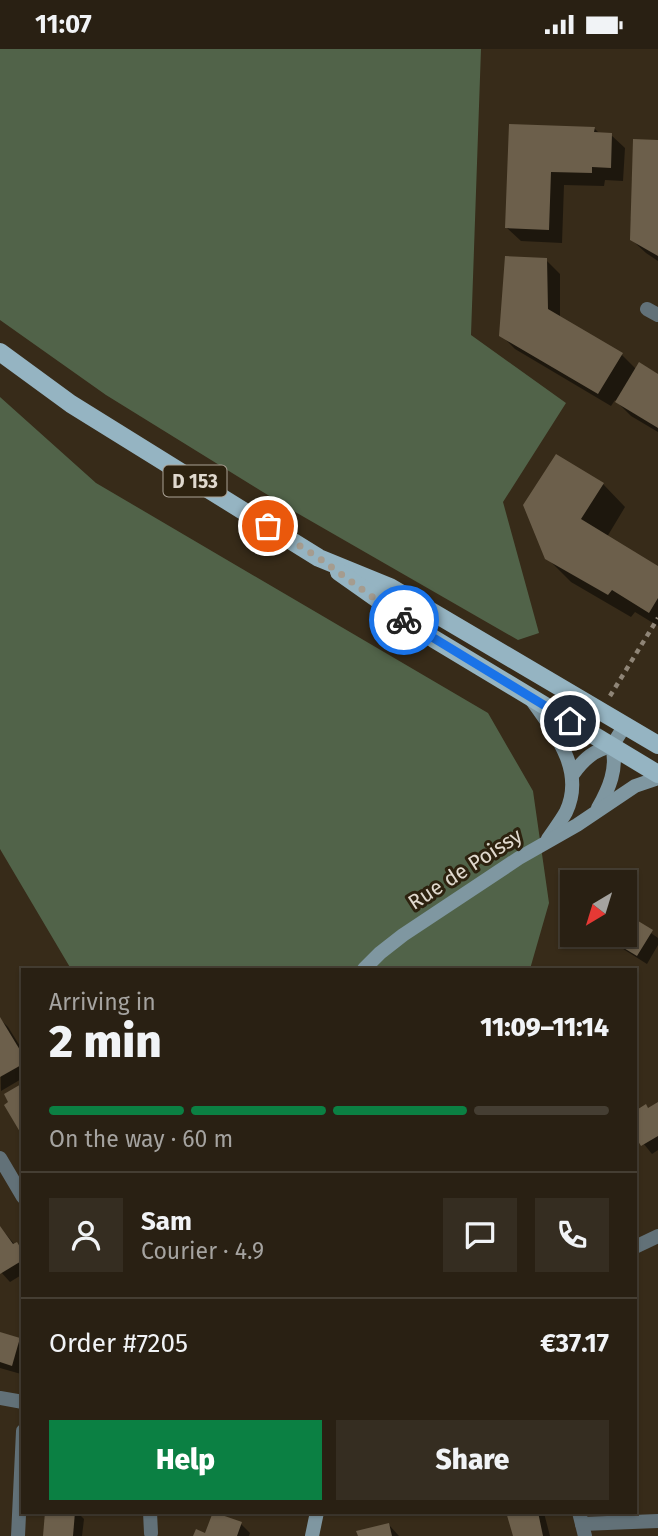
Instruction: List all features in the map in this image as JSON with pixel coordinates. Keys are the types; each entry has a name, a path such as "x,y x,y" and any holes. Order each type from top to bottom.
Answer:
{"main road":[{"name":"D 153","path":"0,352 83,411 319,558 434,639 658,776"},
{"name":"D 153","path":"319,558 390,587 601,705 625,725 658,744"}],"street":[{"path":"530,698 562,746 573,774 566,813 548,840"},
{"path":"573,774 597,749 612,746 625,725"},
{"path":"596,813 613,773 615,757 612,746"},
{"name":"Rue de Poissy","path":"365,968 403,935 548,840 577,825 635,786 658,776"},
{"path":"0,1158 21,1194"},
{"path":"637,1246 658,1235"},
{"path":"0,1398 21,1402"},
{"path":"18,1536 21,1473"},
{"path":"150,1514 151,1533"},
{"path":"312,1536 317,1514"},
{"path":"582,1524 658,1521"}],"path":[{"path":"601,705 658,618"}],"green space":[{"path":"0,49 481,49 471,335 566,403 503,502 539,633 518,640 297,513 106,395 0,320"},
{"path":"0,397 96,483 488,713 533,791 549,903 530,968 70,968 0,849"}],"building":[{"path":"509,124 595,127 594,132 612,133 611,168 592,167 592,173 551,172 549,230 505,228"},
{"path":"633,139 658,140 658,256 630,240"},
{"path":"505,256 547,258 548,309 623,353 598,394 499,336"},
{"path":"639,362 658,374 658,428 615,402"},
{"path":"556,454 604,483 581,519 658,566 658,598 649,613 612,590 608,595 545,559 523,505"},
{"path":"637,920 653,930 637,956 622,947 637,947"},
{"path":"0,1017 21,1052 21,1065 0,1077"},
{"path":"21,1084 21,1134 4,1105 8,1102 4,1094"},
{"path":"658,1102 658,1136 641,1146 637,1139 637,1110 646,1104 648,1108"},
{"path":"0,1226 13,1244 17,1242 21,1249 21,1261 0,1274"},
{"path":"0,1332 20,1338 12,1366 0,1362"},
{"path":"45,1514 75,1514 73,1536 43,1536"},
{"path":"212,1514 242,1522 237,1536 193,1536 196,1529 205,1533"},
{"path":"507,1514 538,1514 543,1536 513,1536"},
{"path":"389,1523 392,1536 358,1536 356,1531"}],"way so far":[{"path":"268,526 319,558 404,620"}],"route":[{"path":"404,620 570,721"}]}
